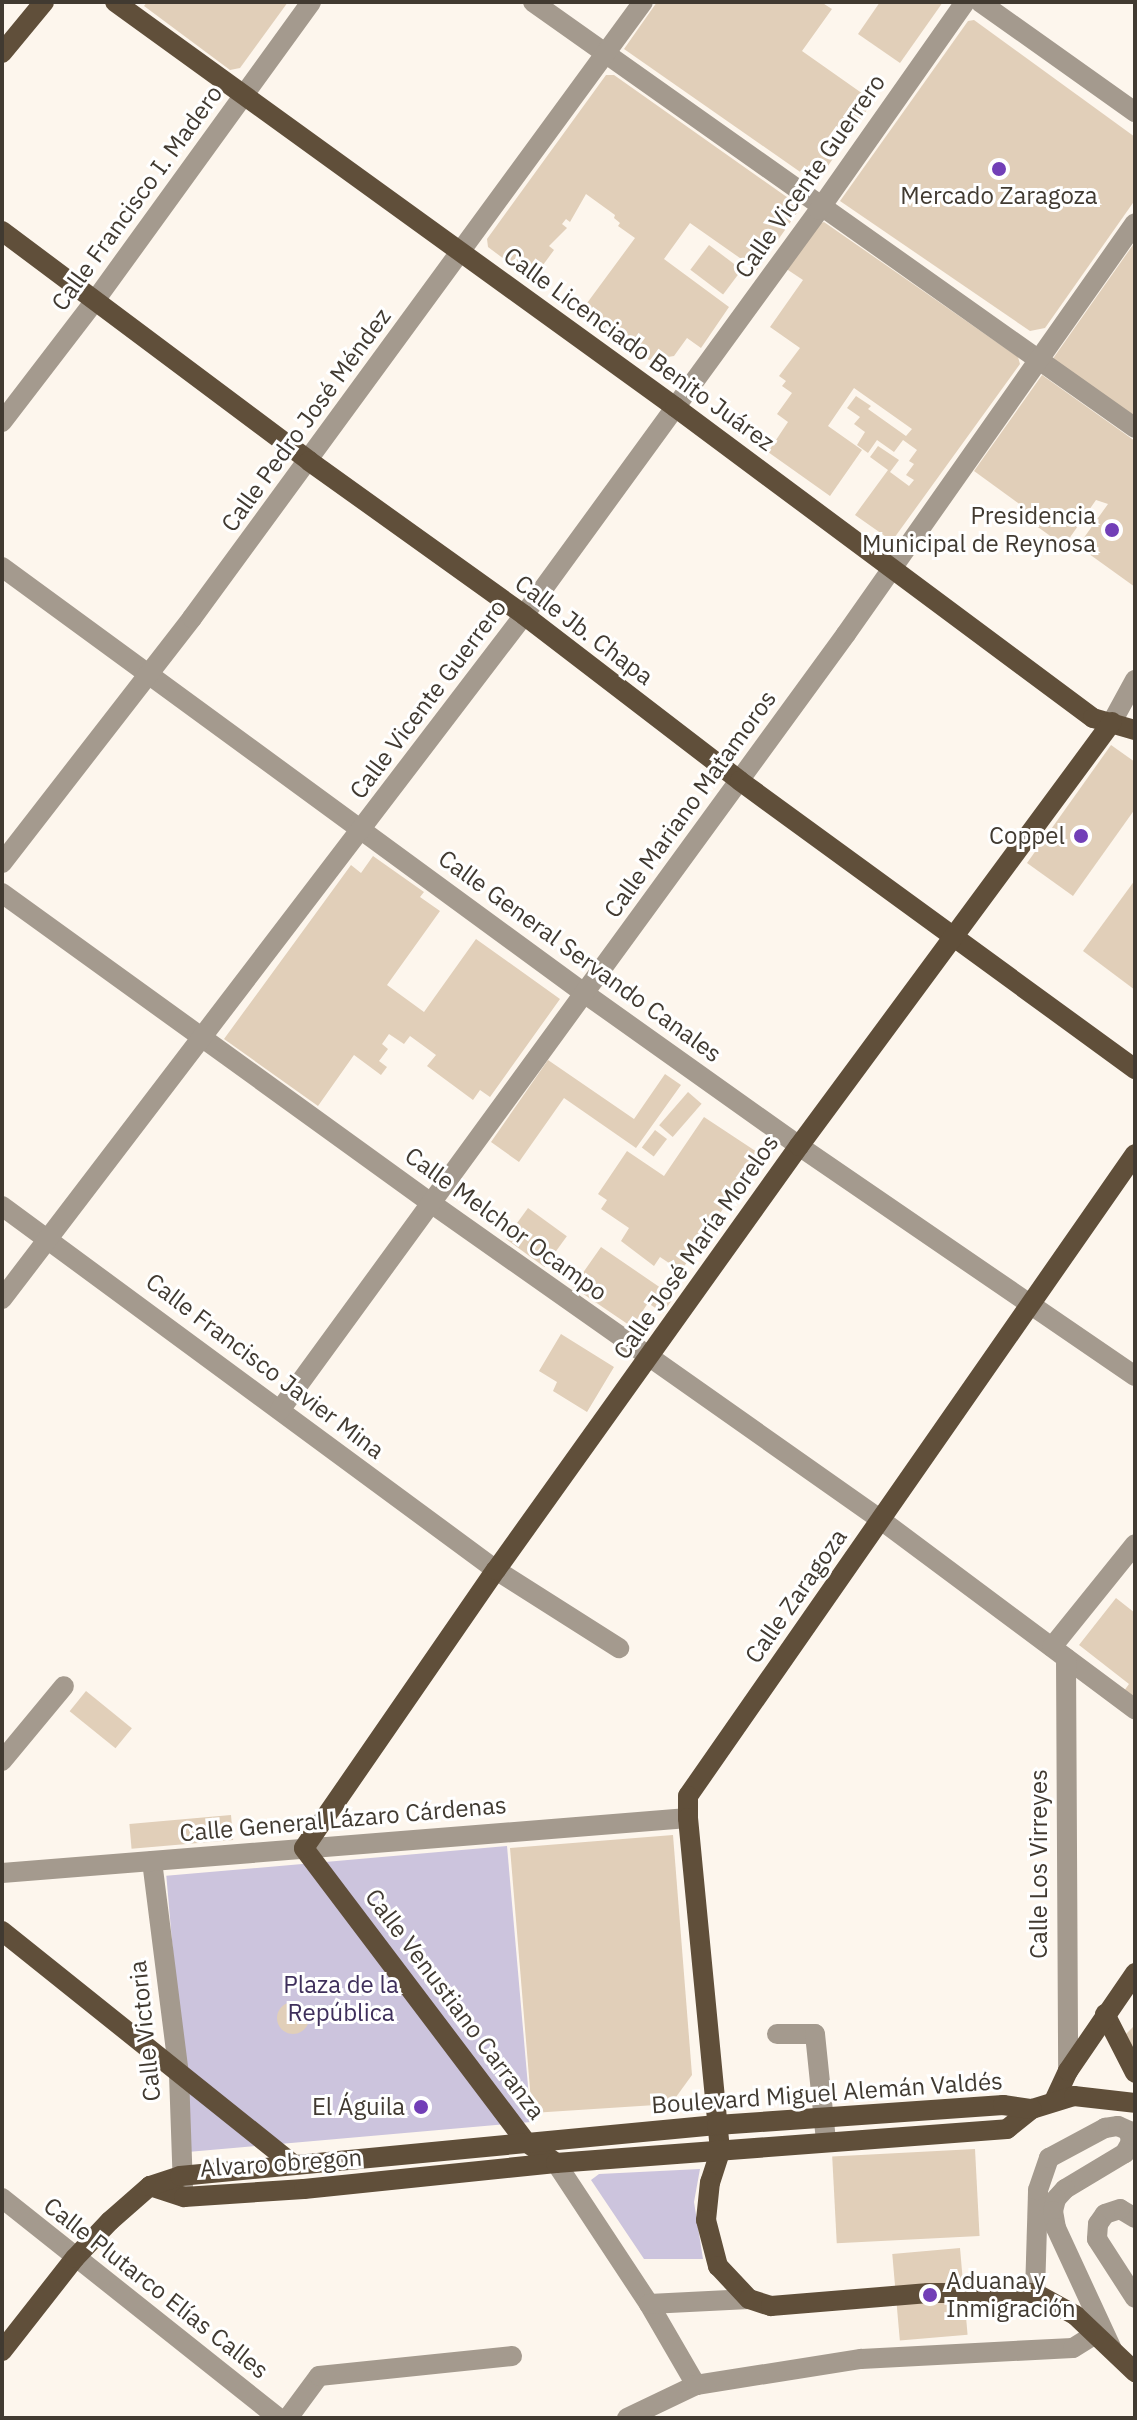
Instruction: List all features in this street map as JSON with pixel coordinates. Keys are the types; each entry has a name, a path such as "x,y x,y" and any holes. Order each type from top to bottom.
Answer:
{"main road":[{"path":"2,53 44,2"},
{"name":"Calle Licenciado Benito Juárez","path":"115,2 675,407 1093,718 1135,730"},
{"name":"Calle Jb. Chapa","path":"2,231 309,461 524,615 740,781 1135,1069"},
{"name":"Calle José María Morelos","path":"304,1848 496,1570 799,1146 951,936 1112,722"},
{"name":"Calle Zaragoza","path":"717,2125 688,1796 1135,1154"},
{"name":"Calle Venustiano Carranza","path":"304,1848 526,2142 556,2163"},
{"path":"2,1931 293,2164"},
{"path":"1054,2101 1068,2071 1135,1973"},
{"path":"1105,2014 1135,2073"},
{"path":"1032,2109 1054,2101 1093,2097 1135,2103"},
{"name":"Boulevard Miguel Alemán Valdés","path":"526,2142 1003,2105 1032,2109"},
{"name":"Boulevard Miguel Alemán Valdés","path":"556,2163 1007,2129 1032,2109"},
{"path":"717,2125 720,2152 710,2182 706,2220 718,2266 749,2299 771,2306 928,2293 1035,2293 1075,2315 1135,2372"},
{"name":"Alvaro obregon","path":"150,2186 180,2176 526,2142"},
{"name":"Alvaro obregon","path":"150,2186 184,2197 304,2189 556,2163"},
{"path":"2,2351 75,2258 150,2186"}],"street":[{"name":"Calle Francisco I. Madero","path":"2,422 94,302 311,2"},
{"path":"533,2 1135,428"},
{"name":"Calle Pedro José Méndez","path":"2,863 150,674 309,461 643,2"},
{"name":"Calle Vicente Guerrero","path":"2,1299 524,615 823,205 965,2"},
{"path":"980,2 1135,112"},
{"name":"Calle Mariano Matamoros","path":"280,1410 894,568 1135,223"},
{"name":"Calle General Servando Canales","path":"2,567 584,993 799,1146 1135,1376"},
{"name":"Calle José María Morelos","path":"1112,722 1135,680"},
{"name":"Calle Melchor Ocampo","path":"2,893 649,1359 881,1520 1135,1709"},
{"name":"Calle Francisco Javier Mina","path":"2,1206 496,1570 619,1648"},
{"path":"1059,1652 1135,1544"},
{"name":"Calle Los Virreyes","path":"1059,1652 1068,2071"},
{"path":"2,1761 64,1686"},
{"name":"Calle General Lázaro Cárdenas","path":"2,1873 688,1818"},
{"name":"Calle Victoria","path":"152,1861 179,2074 180,2176 184,2197"},
{"path":"777,2034 815,2034 826,2141"},
{"path":"1035,2293 1038,2190 1049,2158 1105,2128 1118,2126 1129,2131 1131,2142 1125,2153 1065,2189 1056,2199 1053,2211 1056,2228 1112,2349"},
{"name":"Calle Venustiano Carranza","path":"556,2163 649,2304 696,2385"},
{"name":"Calle Plutarco Elías Calles","path":"2,2198 279,2418"},
{"path":"1135,2218 1120,2209 1105,2214 1098,2224 1097,2239 1135,2298"},
{"path":"649,2304 749,2299"},
{"path":"627,2418 696,2385 861,2359 1073,2348 1097,2333"},
{"path":"288,2418 319,2376 512,2356"}],"green space":[{"name":"Plaza de la República","path":"507,1846 531,2122 190,2152 166,1876"},
{"path":"700,2169 694,2202 703,2259 644,2259 591,2180 599,2174"}],"building":[{"path":"147,2 288,2 240,68 230,70 144,6"},
{"path":"657,2 821,2 832,9 802,51 873,101 816,183 624,49"},
{"path":"880,2 943,2 900,63 858,34"},
{"name":"Mercado Zaragoza","path":"974,20 1135,137 1135,200 1045,328 1030,331 840,201 968,21"},
{"path":"606,75 614,75 801,207 757,270 690,223 664,259 729,307 701,348 687,338 674,356 649,360 642,355 639,359 579,314 635,238 618,226 620,223 614,218 615,215 586,194 570,222 566,219 562,224 567,228 549,246 554,250 532,280 488,247 487,239"},
{"path":"824,222 1018,357 1020,364 892,541 855,515 888,470 870,457 878,446 899,460 890,472 909,486 914,480 906,475 914,464 909,461 917,450 903,440 894,452 877,440 868,453 857,445 865,432 854,424 860,417 847,408 856,396 871,406 868,409 906,436 912,429 854,388 828,426 862,450 830,496 768,452 788,422 777,414 792,393 782,386 786,381 779,376 800,348 770,327 803,280 785,268 816,225"},
{"path":"1135,242 1135,417 1052,360"},
{"path":"709,245 742,270 723,294 690,270"},
{"path":"1042,375 1135,441 1135,587 1078,546 1108,504 1096,500 1064,546 1020,514 1025,508 974,471"},
{"name":"Coppel","path":"1111,745 1135,762 1135,809 1073,896 1027,863"},
{"path":"373,856 424,892 420,897 440,911 387,985 424,1012 476,939 560,999 490,1097 480,1090 473,1100 427,1066 436,1055 410,1036 404,1044 389,1034 382,1044 388,1049 379,1061 387,1067 381,1075 354,1055 318,1106 224,1039 351,865 361,873"},
{"path":"1135,880 1135,990 1083,951"},
{"path":"548,1060 634,1119 665,1074 681,1085 636,1148 564,1098 519,1162 491,1142"},
{"path":"688,1092 702,1104 673,1137 659,1125"},
{"path":"704,1117 760,1154 681,1271 660,1257 654,1266 621,1241 629,1228 601,1209 607,1200 598,1194 627,1151 664,1176"},
{"path":"655,1130 667,1139 654,1157 642,1148"},
{"path":"528,1208 567,1236 544,1267 506,1239"},
{"path":"601,1247 674,1297 663,1313 648,1303 632,1327 573,1287"},
{"path":"561,1334 614,1367 587,1412 553,1391 557,1382 539,1371"},
{"path":"1116,1598 1135,1613 1135,1699 1124,1691 1129,1684 1079,1645"},
{"path":"86,1691 132,1728 115,1748 70,1711"},
{"path":"231,1815 233,1840 132,1849 129,1824"},
{"path":"673,1835 692,2075 671,2104 532,2113 510,1848"},
{"path":"293,2002 304,2007 309,2018 304,2029 293,2034 282,2029 277,2018 282,2007"},
{"path":"1135,2025 1135,2051 1123,2037"},
{"path":"975,2149 980,2236 837,2243 832,2156"},
{"name":"Aduana y Inmigración","path":"960,2248 968,2335 900,2341 892,2254"}],"place":[{"name":"Mercado Zaragoza","path":"999,169"},
{"name":"Presidencia Municipal de Reynosa","path":"1112,530"},
{"name":"Coppel","path":"1081,836"},
{"name":"El Águila","path":"421,2107"},
{"name":"Aduana y Inmigración","path":"930,2295"}]}
